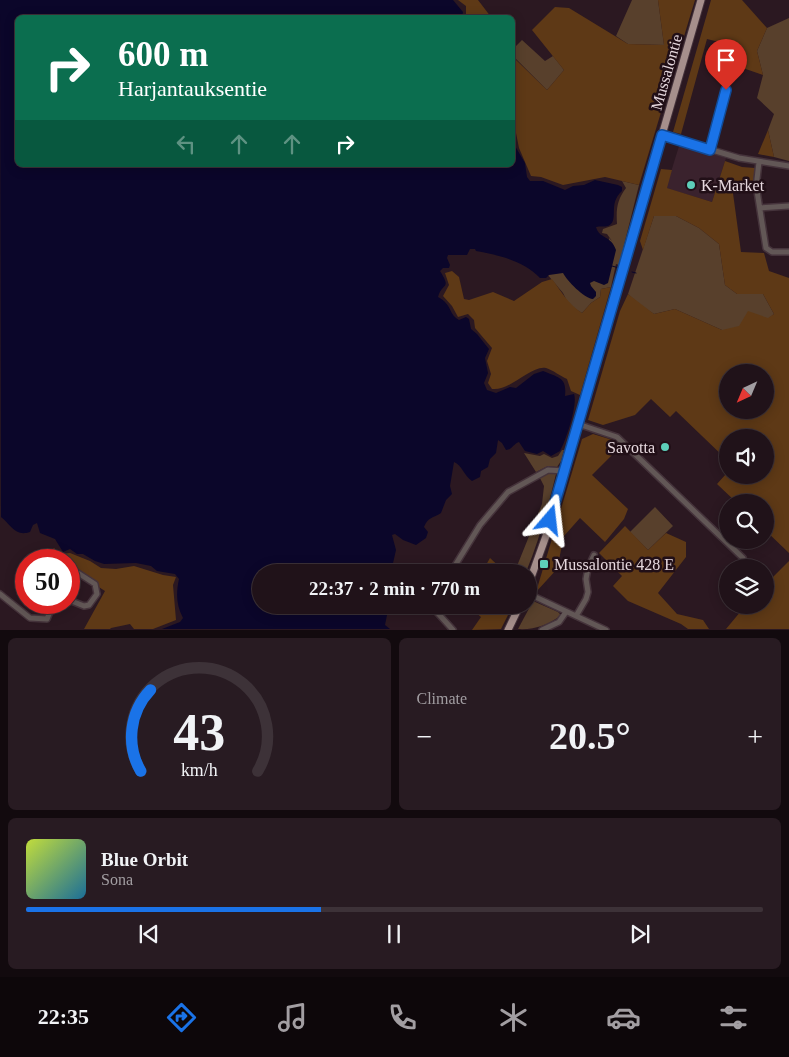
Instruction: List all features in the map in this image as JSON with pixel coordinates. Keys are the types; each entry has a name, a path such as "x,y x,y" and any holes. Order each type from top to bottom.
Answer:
{"main road":[{"name":"Mussalontie","path":"536,564 546,536 701,0"},
{"path":"508,630 516,614"}],"street":[{"path":"710,150 726,90"},
{"path":"662,135 739,158 789,166"},
{"path":"759,162 756,179 766,248 772,252 789,252"},
{"path":"760,208 789,206"},
{"path":"578,424 617,437 743,558"},
{"path":"456,564 480,525 508,492 548,470 565,471"},
{"path":"576,616 586,599 588,592 586,579 588,568 594,555"},
{"path":"80,574 95,584 97,594 89,605 80,604"},
{"path":"0,594 15,606"},
{"path":"537,598 606,630"},
{"path":"542,630 559,622 566,612"},
{"path":"25,614 30,618 47,618 49,614"},
{"path":"439,614 453,630"}],"shaded area":[{"path":"0,0 453,0 463,12 462,15 15,15 15,167 515,167 515,146 525,163 527,177 530,181 543,181 565,190 595,180 622,187 622,191 615,201 611,224 596,227 600,234 614,245 616,250 608,283 604,285 594,281 590,283 596,292 596,296 593,299 576,289 563,273 540,278 519,263 476,251 475,249 470,249 467,255 448,255 449,268 443,268 440,271 446,284 438,297 446,303 456,318 459,320 466,317 469,319 471,329 489,349 485,358 488,373 484,383 487,390 496,393 510,387 516,388 534,374 543,371 561,379 565,385 565,396 574,394 573,414 560,451 551,456 543,451 537,454 525,451 519,442 506,450 498,440 496,453 490,459 488,467 481,471 480,477 472,481 454,462 450,486 452,494 446,500 441,513 429,519 424,527 428,532 426,538 416,545 403,540 395,534 392,535 396,550 393,564 252,564 252,614 387,614 385,625 390,629 162,629 180,622 183,618 177,599 179,579 175,574 157,571 151,566 136,563 104,564 80,554 80,549 61,549 55,539 40,533 37,523 33,525 30,532 21,533 1,517"},
{"path":"458,0 478,0 489,15 466,15 466,6"},
{"path":"632,0 658,0 664,45 628,44 616,36"},
{"path":"658,0 695,0 639,185 605,177 563,185 541,177 531,176 519,148 515,128 515,59 547,90 564,70 532,30 555,7 569,8 628,44 664,45"},
{"path":"711,0 742,0 767,28 757,51 763,75 737,66 743,48 707,39 681,134 673,132"},
{"path":"789,18 789,161 774,157 768,130 774,114 757,98 763,75 757,51 767,28"},
{"path":"522,40 545,61 553,56 564,70 547,90 515,58 515,47"},
{"path":"768,130 774,157 758,154"},
{"path":"680,143 726,158 712,202 666,188"},
{"path":"725,161 742,167 755,168 755,183 732,186 741,252 764,253 769,271 789,278 789,553 774,539 774,494 728,494 717,484 719,482 719,484 774,484 774,429 719,429 719,452 676,411 670,417 651,399 635,415 603,425 588,420 620,311 628,294 654,314 675,309 722,330 739,326 748,311 768,318 774,314 763,294 737,294 725,285 719,244 699,228 676,216 654,216 643,250 640,241 661,169 672,170 667,188 712,202"},
{"path":"622,181 639,185 619,265 616,264 611,287 601,289 600,297 582,313 569,305 563,293 547,274 607,267 609,238 612,241 607,234 602,233 603,229 617,224 618,205 626,188"},
{"path":"654,216 676,216 699,228 719,244 725,285 737,294 763,294 774,314 768,319 757,338 722,330 675,309 654,314 628,294"},
{"path":"452,271 459,277 464,299 469,300 493,292 514,301 542,282 552,279 569,301 582,313 600,297 601,289 611,287 580,395 571,391 567,379 546,368 534,370 499,389 492,389 488,383 491,374 487,361 492,348 475,328 474,320 468,314 458,317 452,306 443,296 449,285 445,273"},
{"path":"593,434 616,441 614,453 592,475 628,509 624,519 605,542 580,518 564,536 557,569 537,591 537,589 582,439"},
{"path":"564,450 561,461 557,467 548,466 536,472 524,453 540,456 544,454 552,458 558,456"},
{"path":"556,474 543,524 529,564 518,564 542,504 544,486 539,476"},
{"path":"655,507 673,526 648,550 630,532"},
{"path":"625,526 648,550 666,533 686,542 686,557 658,593 677,614 703,620 709,629 688,629 681,624 628,601 613,586 622,576 599,553"},
{"path":"80,557 101,568 116,569 134,566 176,577 173,585 176,620 153,629 134,629 130,624 110,629 84,629 105,591 80,575"},
{"path":"490,558 496,564 487,564"},
{"path":"789,561 789,629 726,629 738,614 774,614 774,576"},
{"path":"537,603 561,615 541,626 530,629 518,629 526,614 537,614"},
{"path":"478,614 508,614 501,629 472,630 481,617"}],"waterway":[{"path":"612,266 619,268"},
{"path":"632,272 636,273"}],"place":[{"name":"K-Market","path":"691,185"},
{"name":"Savotta","path":"665,447"},
{"name":"Mussalontie 428 E","path":"544,564"}],"route":[{"path":"550,520 662,135 710,150 726,90"}]}
